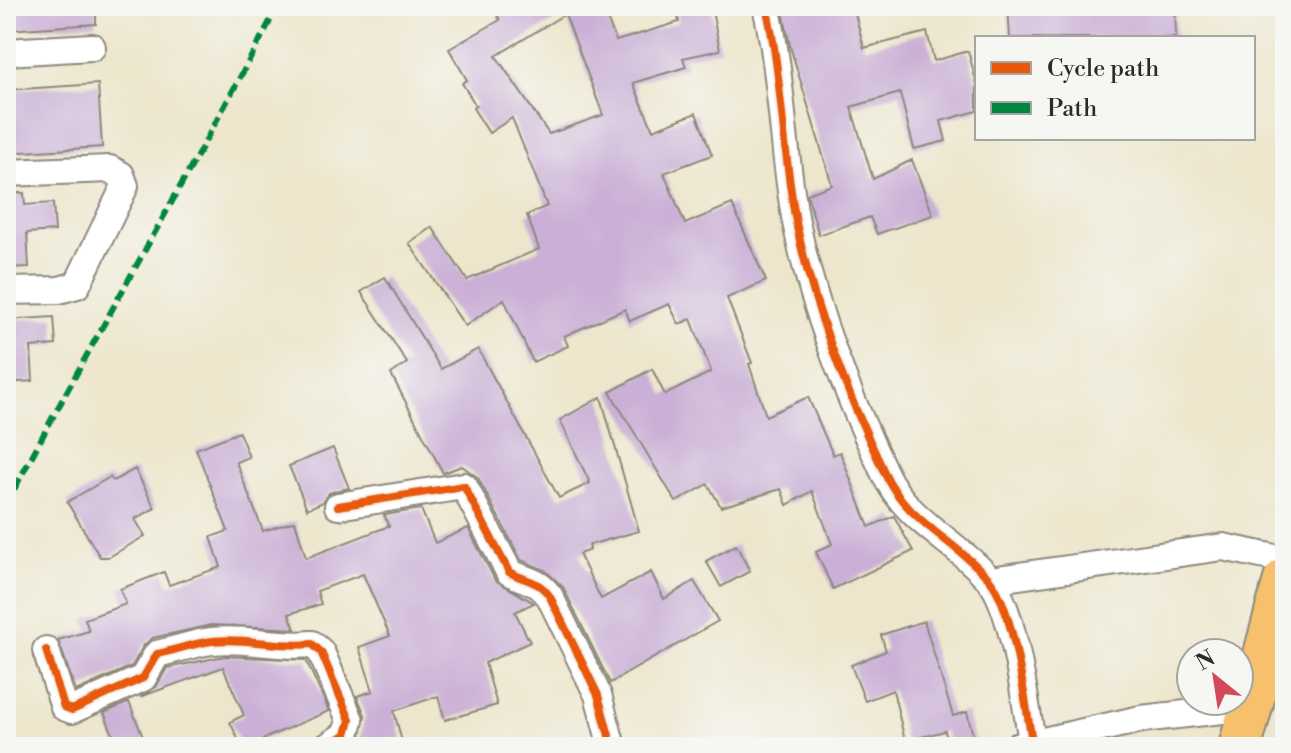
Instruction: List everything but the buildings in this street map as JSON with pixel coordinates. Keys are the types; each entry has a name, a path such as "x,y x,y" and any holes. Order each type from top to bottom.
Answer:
{"main road":[{"path":"1240,747 1266,682 1285,580"}],"street":[{"path":"766,6 774,40 797,228 842,370 885,474 898,497 914,516 990,580 1011,637 1024,744 1141,719 1266,682"},
{"path":"6,52 92,47"},
{"path":"6,173 110,169 121,175 125,186 77,285 59,290 6,291"},
{"path":"338,506 464,486 484,518 509,572 527,576 544,587 550,597 598,695 612,747"},
{"path":"990,580 1223,547 1285,560"},
{"path":"46,650 62,703 72,710 143,678 157,654 212,641 251,641 296,648 312,644 321,652 350,720 346,734 327,747"}],"marked path":[{"path":"6,505 278,6"}],"cycle path":[{"path":"766,6 797,227 833,352 894,489 918,518 976,565 998,592 1012,633 1032,741"},
{"path":"338,506 464,486 509,572 536,584 550,597 598,695 612,747"},
{"path":"46,650 64,707 72,710 143,678 157,654 198,643 225,640 312,644 321,652 350,720 346,734 327,747"}]}
